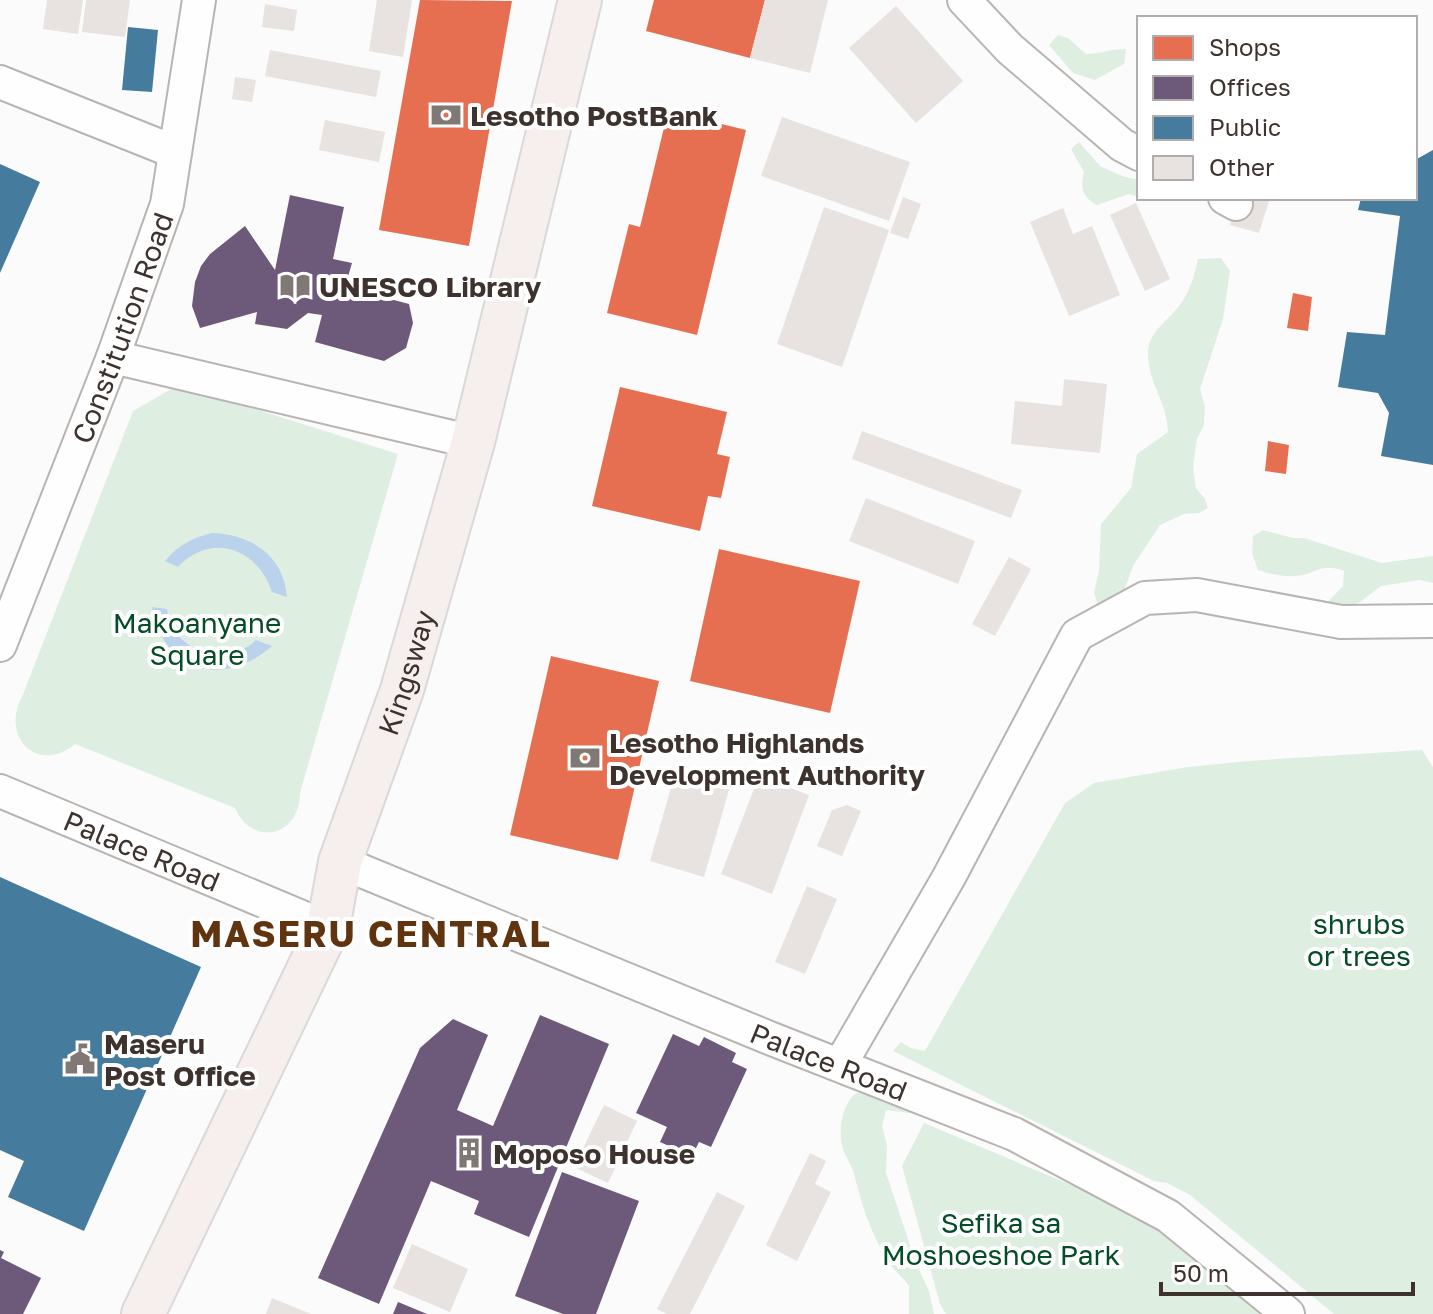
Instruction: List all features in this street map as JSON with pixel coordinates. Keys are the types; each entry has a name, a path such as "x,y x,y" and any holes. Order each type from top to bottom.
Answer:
{"main road":[{"name":"Kingsway","path":"143,1314 328,928 340,862 402,690 473,442 580,0"}],"street":[{"name":"Constitution Road","path":"0,645 113,357 167,204 199,0"},
{"path":"964,0 1010,49 1122,145 1137,153"},
{"path":"0,82 175,152"},
{"path":"113,357 473,442"},
{"path":"840,1065 949,877 1077,635 1145,598 1197,595 1341,622 1433,621"},
{"name":"Palace Road","path":"0,791 328,928"},
{"name":"Palace Road","path":"340,862 1014,1134 1168,1216 1288,1314"}],"green space":[{"path":"1058,35 1068,38 1086,54 1126,49 1124,64 1095,80 1073,73 1049,45"},
{"path":"1079,142 1100,166 1137,180 1137,196 1129,194 1097,205 1088,199 1082,187 1084,172 1071,149"},
{"path":"1221,258 1230,271 1223,319 1200,389 1205,407 1204,425 1197,439 1193,467 1196,488 1208,508 1160,525 1133,566 1119,605 1101,617 1094,592 1099,571 1101,524 1131,488 1137,454 1168,432 1149,364 1151,339 1186,295 1198,259"},
{"name":"Makoanyane Square","path":"178,385 398,454 298,808 284,827 274,832 253,829 235,808 75,744 61,753 36,753 19,738 16,726 16,712 133,411"},
{"path":"1263,530 1304,538 1382,563 1433,556 1433,583 1419,580 1381,586 1360,602 1332,615 1317,613 1343,586 1344,571 1324,568 1291,576 1258,570 1252,553 1253,536"},
{"name":"shrubs or trees","path":"1422,750 1433,767 1433,1314 1334,1314 1190,1195 1167,1183 1154,1181 893,1051 901,1042 925,1051 1065,803 1094,783 1188,767"},
{"path":"856,1093 871,1093 928,1105 955,1115 969,1128 1039,1149 1078,1173 1115,1187 1122,1197 1116,1198 1027,1154 948,1127 937,1119 886,1110 882,1126 887,1145 886,1173 916,1263 929,1291 934,1314 909,1314 909,1286 891,1265 877,1241 842,1145 844,1112"},
{"name":"Sefika sa Moshoeshoe Park","path":"924,1123 1166,1225 1266,1314 946,1314 940,1304 902,1166"}],"water":[{"path":"212,533 239,538 263,550 279,569 287,597 272,592 256,565 232,550 205,550 178,567 165,561 186,543"},
{"path":"152,607 167,609 171,624 179,636 202,652 230,654 256,640 272,646 234,667 215,670 198,667 168,647 158,629"}],"building: Shops":[{"name":"Lesotho PostBank","path":"420,0 512,1 469,246 379,230"},
{"path":"654,0 765,0 750,58 646,31"},
{"path":"668,111 746,130 697,335 607,313 629,224 640,227"},
{"path":"1293,293 1312,297 1308,331 1287,328"},
{"path":"620,387 727,412 717,454 730,457 721,498 708,496 700,531 592,506"},
{"path":"1268,441 1289,445 1286,474 1265,471"},
{"path":"719,549 860,581 830,713 690,681"},
{"name":"Lesotho Highlands Development Authority","path":"551,656 659,681 618,860 510,835"}],"building: Offices":[{"path":"290,195 344,207 333,259 352,263 345,287 409,304 413,323 406,348 384,361 315,342 322,315 308,313 287,329 255,324 257,312 200,328 192,306 201,266 210,254 245,226 275,270"},
{"name":"Moposo House","path":"540,1015 609,1044 529,1237 474,1214 479,1201 431,1181 379,1304 318,1278 420,1048 453,1019 488,1035 457,1110 493,1126"},
{"path":"673,1034 699,1046 704,1037 736,1053 732,1062 747,1069 711,1147 699,1142 692,1156 660,1142 667,1127 636,1113"},
{"path":"562,1172 639,1201 596,1314 563,1314 515,1296"},
{"path":"0,1250 4,1252 1,1258 41,1278 23,1314 0,1314"},
{"path":"398,1302 427,1314 393,1314"}],"building: Public":[{"path":"128,27 158,30 152,92 122,90"},
{"path":"1433,150 1433,465 1381,456 1389,413 1378,393 1338,387 1347,332 1385,335 1400,216 1358,210 1360,200 1417,200 1417,159"},
{"path":"0,164 40,182 0,273"},
{"name":"Maseru Post Office","path":"0,877 201,967 84,1231 8,1197 24,1161 0,1150"}],"building: Other":[{"path":"47,0 83,0 78,34 43,29"},
{"path":"86,0 130,0 125,37 82,32"},
{"path":"377,0 412,0 403,57 369,51"},
{"path":"765,0 828,0 810,73 750,58"},
{"path":"265,4 297,10 294,31 262,27"},
{"path":"896,6 963,81 916,123 849,48"},
{"path":"270,50 381,71 376,97 265,76"},
{"path":"235,77 256,80 252,102 232,99"},
{"path":"782,117 910,162 889,221 761,176"},
{"path":"325,120 385,132 379,162 319,150"},
{"path":"903,197 921,204 908,239 890,233"},
{"path":"1237,200 1269,200 1259,233 1230,225"},
{"path":"1136,203 1170,279 1145,291 1110,215"},
{"path":"824,207 889,230 842,367 777,344"},
{"path":"1063,208 1073,234 1092,226 1120,295 1069,316 1030,222"},
{"path":"1064,379 1107,384 1100,453 1011,444 1015,401 1062,406"},
{"path":"862,431 1022,490 1011,518 852,459"},
{"path":"866,498 975,541 958,584 849,541"},
{"path":"1009,557 1031,569 995,636 972,624"},
{"path":"706,768 733,776 704,877 650,861 675,774 702,781"},
{"path":"759,776 809,795 772,894 721,874"},
{"path":"847,805 861,811 842,856 817,846 832,810"},
{"path":"807,886 837,899 805,974 775,962"},
{"path":"604,1105 637,1121 608,1183 574,1167"},
{"path":"810,1153 826,1161 815,1184 831,1192 797,1261 766,1245"},
{"path":"717,1192 745,1206 690,1314 667,1314 657,1309"},
{"path":"412,1244 468,1269 450,1312 393,1288"},
{"path":"272,1298 311,1314 266,1314"}],"place":[{"name":"Lesotho PostBank","path":"446,115"},
{"name":"UNESCO Library","path":"295,286"},
{"name":"Lesotho Highlands Development Authority","path":"585,758"},
{"name":"Maseru Post Office","path":"80,1059"},
{"name":"Moposo House","path":"469,1153"}],"district":[{"name":"MASERU CENTRAL","path":"371,933"}]}
